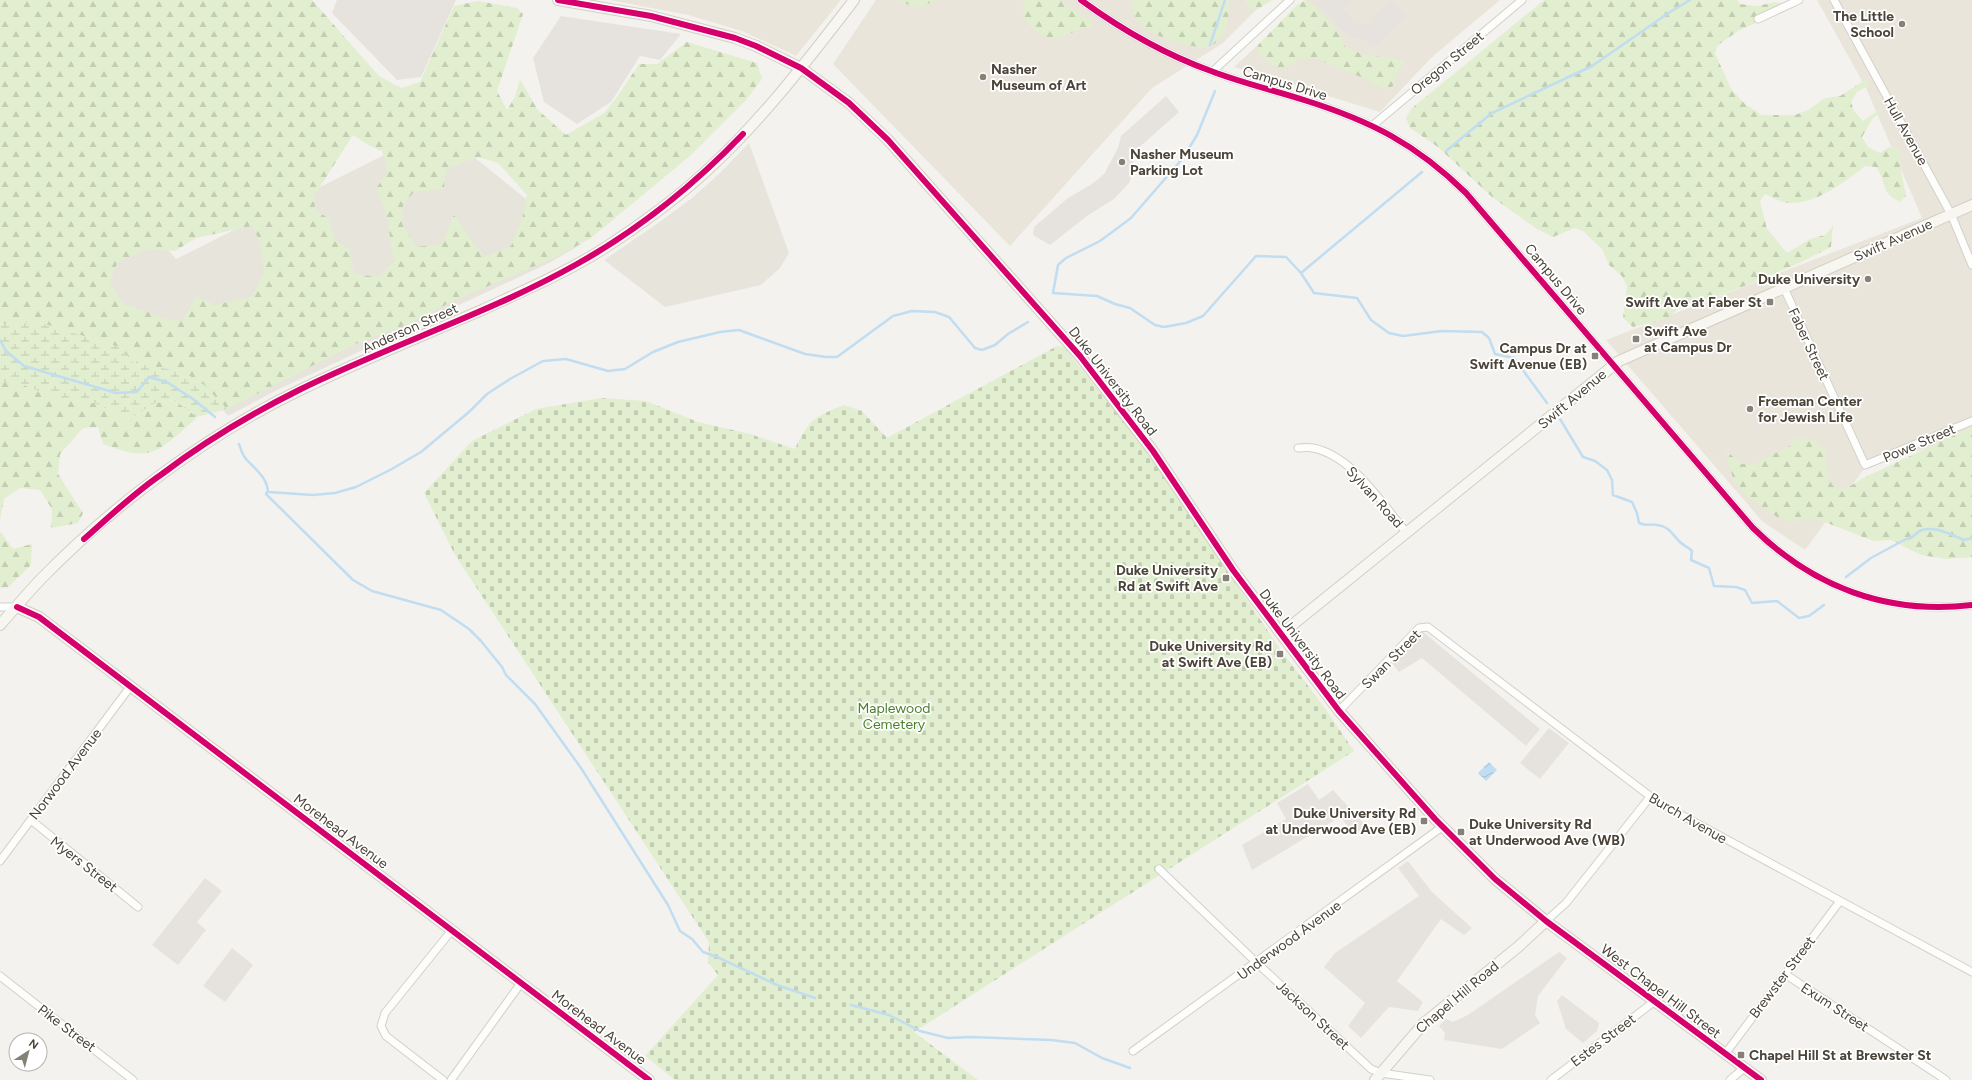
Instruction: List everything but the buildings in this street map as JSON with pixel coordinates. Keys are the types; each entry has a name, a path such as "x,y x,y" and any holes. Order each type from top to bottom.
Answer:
{"street":[{"name":"Duke University Road","path":"558,0 651,16 735,38 756,46 801,68 849,103 888,140 1080,356 1153,451 1233,570 1339,712 1442,827 1495,879 1546,921"},
{"name":"Anderson Street","path":"0,625 40,580 130,500 162,474 233,426 299,390 526,290 577,264 619,238 701,176 742,134 801,68 854,0"},
{"name":"Campus Drive","path":"1081,0 1118,26 1154,47 1212,72 1306,101 1372,126 1395,137 1427,157 1466,192 1544,281 1613,365 1753,528 1770,544 1798,566 1838,587 1882,601 1923,607 1972,605"},
{"path":"1212,72 1290,0"},
{"name":"Oregon Street","path":"1372,126 1522,0"},
{"path":"1758,19 1799,0"},
{"name":"Hull Avenue","path":"1834,0 1951,214 1972,265"},
{"name":"Swift Avenue","path":"1281,634 1613,365 1972,205"},
{"name":"Faber Street","path":"1784,288 1865,465"},
{"name":"Powe Street","path":"1865,465 1972,421"},
{"name":"Sylvan Road","path":"1298,448 1312,448 1343,462 1355,471 1407,533"},
{"path":"0,607 17,607"},
{"name":"Morehead Avenue","path":"17,607 39,617 452,930 645,1079"},
{"name":"Swan Street","path":"1339,712 1419,628 1428,627"},
{"name":"Burch Avenue","path":"1428,627 1659,803 1972,972"},
{"name":"Norwood Avenue","path":"0,861 130,686"},
{"path":"1546,921 1566,903 1650,797"},
{"name":"Myers Street","path":"31,820 138,907"},
{"name":"Underwood Avenue","path":"1133,1051 1257,963 1442,827"},
{"name":"Jackson Street","path":"1159,869 1378,1076 1430,1080"},
{"name":"Brewster Street","path":"1725,1054 1840,901"},
{"name":"West Chapel Hill Street","path":"1546,921 1762,1080"},
{"name":"Chapel Hill Road","path":"1378,1076 1424,1023 1518,947 1546,921"},
{"path":"443,1080 386,1036 381,1026 385,1014 452,930"},
{"name":"Exum Street","path":"1785,974 1946,1080"},
{"name":"Pike Street","path":"0,976 133,1080"},
{"path":"451,1080 521,983"},
{"name":"Estes Street","path":"1551,1080 1655,1001"},
{"path":"1730,1080 1744,1068"}],"shaded area":[{"path":"337,0 456,0 421,77 397,80 332,13"},
{"path":"610,0 841,0 796,56 742,31 688,15"},
{"path":"876,0 1266,0 1223,43 1152,88 1010,246 833,64"},
{"path":"1307,0 1500,0 1431,58 1380,112 1234,67"},
{"path":"1320,0 1348,0 1350,2 1343,9 1353,20 1363,25 1372,25 1373,22 1370,18 1391,0 1407,16 1373,48 1366,41 1351,37 1342,30 1316,4"},
{"name":"Duke University","path":"1817,0 1972,0 1972,433 1864,469 1805,550 1763,522 1606,340 1922,218 1866,88"},
{"path":"561,16 681,34 660,60 640,56 611,102 577,124 544,102 533,58"},
{"name":"Nasher Museum Parking Lot","path":"1166,96 1179,112 1135,151 1130,182 1114,199 1087,216 1050,245 1033,235 1034,227 1068,198 1092,184 1104,174 1118,148 1121,136"},
{"path":"438,128 582,244 549,263 277,390 228,416 202,387 60,317 95,273 160,240 176,259"},
{"path":"749,143 789,253 780,268 761,285 665,307 604,260 692,198 720,173"},
{"path":"1422,631 1540,729 1526,746 1422,658 1399,672 1391,662"},
{"path":"1549,728 1569,743 1540,779 1520,763"},
{"path":"1308,784 1319,800 1333,790 1366,826 1355,834 1340,817 1252,870 1242,845 1286,819 1277,803"},
{"path":"1408,861 1432,892 1472,928 1464,935 1441,919 1397,981 1423,1002 1418,1011 1389,1007 1361,1038 1348,1026 1365,1003 1324,967 1335,953 1419,896 1398,868"},
{"path":"205,878 222,891 197,922 206,930 178,965 152,945"},
{"path":"232,948 253,965 225,1002 203,986"},
{"path":"1559,952 1567,958 1538,996 1535,1015 1540,1023 1502,1049 1444,1040 1445,1033 1439,1026 1446,1019 1453,1022 1468,1015"},
{"path":"1562,995 1599,1023 1597,1031 1583,1043 1566,1029 1557,1001"}],"green space":[{"path":"0,0 312,0 379,76 401,88 420,82 454,6 478,1 517,8 523,14 497,91 507,110 515,97 520,79 537,109 566,135 604,113 617,97 639,64 657,64 687,42 757,63 762,79 746,100 691,155 591,238 554,258 453,301 409,324 355,344 227,409 201,382 182,372 132,362 122,348 38,322 0,324","holes":["353,135 370,146 382,151 388,172 377,187 387,217 394,262 378,277 354,274 349,249 335,240 328,218 315,210 314,196","478,157 498,163 527,195 522,219 511,246 484,257 454,215 442,244 416,247 402,224 403,204 414,192 444,189 445,170","252,226 260,242 264,272 253,296 215,305 196,296 183,321 167,319 122,303 110,283 117,263 149,249 175,251 196,238"]},
{"path":"898,0 938,0 916,8"},
{"path":"1024,0 1060,0 1090,21 1093,27 1054,39 1047,38 1030,26 1026,20 1023,7"},
{"path":"1132,0 1228,0 1228,21 1219,40 1208,47 1197,47 1163,38 1144,27 1137,19 1133,10"},
{"path":"1244,0 1272,0 1258,9 1251,10"},
{"path":"1305,0 1314,5 1339,32 1345,47 1362,54 1405,61 1397,72 1392,88 1384,89 1366,79 1319,60 1304,58 1282,69 1272,65 1258,54 1258,45 1296,6"},
{"path":"1544,0 1737,0 1740,4 1757,6 1775,2 1783,4 1782,11 1738,31 1718,45 1715,53 1731,89 1746,105 1762,115 1795,115 1808,110 1825,98 1840,96 1867,79 1869,85 1857,92 1851,102 1854,111 1863,121 1880,109 1882,112 1873,118 1862,137 1868,147 1880,153 1889,147 1900,149 1900,165 1906,196 1900,202 1893,198 1886,190 1876,167 1865,166 1840,185 1810,200 1788,203 1765,194 1760,201 1767,229 1787,253 1810,239 1825,235 1833,226 1831,247 1760,280 1721,295 1683,305 1666,319 1633,327 1623,318 1627,286 1621,275 1609,265 1602,249 1583,231 1575,228 1553,237 1537,229 1492,197 1438,147 1410,128 1406,118 1411,109"},
{"path":"38,322 122,348 132,362 182,372 201,382 227,409 197,417 174,400 155,403 129,419 94,403 51,396 19,383 0,382 0,324"},
{"name":"Maplewood Cemetery","path":"1057,346 1064,347 1149,454 1280,649 1324,707 1354,751 914,1032 978,1080 675,1080 645,1056 718,975 708,962 709,942 455,555 424,493 472,441 536,409 601,398 646,401 698,422 750,434 795,449 804,431 814,420 819,416 844,405 862,411 887,438"},
{"path":"0,382 19,383 51,396 94,403 129,419 155,403 174,400 197,417 162,447 151,452 139,454 127,452 103,444 98,427 83,428 60,454 58,474 83,513 78,523 51,528 52,509 40,490 20,488 4,499 0,520"},
{"path":"1972,427 1972,557 1947,559 1921,555 1891,540 1873,541 1817,519 1805,519 1794,522 1777,517 1747,496 1734,481 1725,450 1742,464 1756,464 1771,455 1788,448 1794,438 1814,440 1825,449 1828,477 1833,486 1841,488 1854,484 1861,479"},
{"path":"0,531 13,549 32,544 31,565 8,587 0,588"}],"water":[{"path":"1489,762 1497,770 1486,781 1478,773"}],"waterway":[{"path":"1210,45 1225,0"},
{"path":"1446,151 1492,113 1592,66 1670,12 1690,0"},
{"path":"1215,91 1197,135 1183,158 1131,218 1100,241 1066,258 1058,265 1053,293 1097,296 1115,304 1130,308 1155,325 1164,327 1186,323 1203,316 1256,256 1286,257 1301,273 1422,172"},
{"path":"1301,273 1314,293 1357,298 1371,320 1389,333 1403,336 1442,331 1482,332 1489,338 1495,354 1514,358 1547,403"},
{"path":"239,444 245,457 263,478 268,492 313,495 335,493 356,487 421,452 469,412 487,394 510,379 543,361 566,359 608,371 625,369 653,352 678,342 720,332 739,330 805,354 837,357 893,316 912,311 935,312 949,317 975,348 982,350 995,345 1008,334 1028,322"},
{"path":"0,340 6,351 24,366 116,393 137,392 149,377 167,382 193,399 215,417"},
{"path":"1560,419 1583,457 1595,461 1607,470 1612,480 1613,495 1632,502 1637,513 1639,523 1665,527 1670,531 1680,542 1692,551 1691,560 1709,568 1714,586 1736,587 1745,590 1752,603 1777,601 1799,618 1809,616 1824,605"},
{"path":"267,492 266,494 353,580 372,591 441,610 469,629 481,641 502,667 506,675 535,704 581,768 668,905 680,931 692,939 703,952 777,985 815,998"},
{"path":"1846,577 1871,558 1906,539 1911,538 1922,530 1938,530 1964,540 1972,538"},
{"path":"851,1005 889,1015 920,1031 948,1038 971,1037 1051,1040 1075,1043 1102,1058 1130,1068"}],"cycle path":[{"path":"558,0 651,16 735,38 756,46 801,68 849,103 888,140 1080,356 1153,451 1233,570 1339,711 1435,819 1495,879 1546,921 1761,1080"},
{"path":"1081,0 1128,31 1177,57 1246,83 1351,116 1391,136 1429,161 1466,193 1753,528 1776,549 1801,566 1826,581 1881,601 1941,607 1972,605"},
{"path":"84,539 132,497 178,462 228,429 263,409 299,390 368,358 509,298 543,282 600,251 622,237 685,189 743,134"},
{"path":"17,607 39,617 649,1080"}],"place":[{"name":"The Little School","path":"1902,24"},
{"name":"Nasher Museum of Art","path":"983,77"},
{"name":"Nasher Museum Parking Lot","path":"1122,162"},
{"name":"Duke University","path":"1868,279"},
{"name":"Swift Ave at Faber St","path":"1770,302"},
{"name":"Swift Ave at Campus Dr","path":"1636,339"},
{"name":"Campus Dr at Swift Avenue (EB)","path":"1595,356"},
{"name":"Freeman Center for Jewish Life","path":"1750,409"},
{"name":"Duke University Rd at Swift Ave","path":"1226,578"},
{"name":"Duke University Rd at Swift Ave (EB)","path":"1280,654"},
{"name":"Duke University Rd at Underwood Ave (EB)","path":"1424,821"},
{"name":"Duke University Rd at Underwood Ave (WB)","path":"1461,832"},
{"name":"Chapel Hill St at Brewster St","path":"1741,1055"}]}
